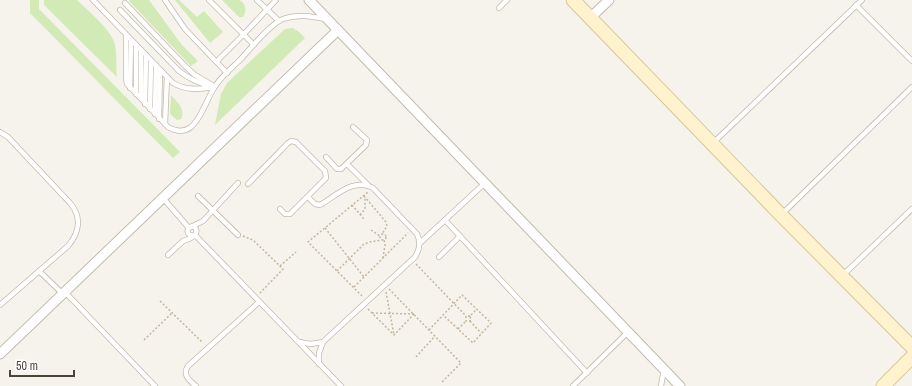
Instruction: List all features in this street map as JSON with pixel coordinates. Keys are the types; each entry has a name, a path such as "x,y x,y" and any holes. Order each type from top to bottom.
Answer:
{"main road":[{"path":"573,0 781,215 909,342"},
{"path":"883,386 912,357"}],"street":[{"path":"309,0 680,386"},
{"path":"590,18 609,0"},
{"path":"0,354 338,30"}],"lane":[{"path":"93,0 173,83 185,88 197,89 214,87"},
{"path":"165,0 185,29 227,73"},
{"path":"209,0 254,44"},
{"path":"257,0 279,21"},
{"path":"217,61 276,0"},
{"path":"499,8 507,0"},
{"path":"712,144 862,0"},
{"path":"124,3 185,66 195,75 214,87"},
{"path":"856,5 912,61"},
{"path":"120,10 179,71 190,79 201,84 214,87"},
{"path":"126,35 127,84 159,119 173,130 180,131 186,130 192,126 205,106 214,87 254,44 279,21 299,16 327,19"},
{"path":"130,88 132,40"},
{"path":"136,45 136,94"},
{"path":"141,50 141,99"},
{"path":"146,55 146,104"},
{"path":"150,109 151,61"},
{"path":"155,114 156,65"},
{"path":"159,119 160,70"},
{"path":"165,124 167,77"},
{"path":"781,215 912,87"},
{"path":"326,157 337,169 341,169 366,145 368,142 353,127"},
{"path":"0,132 8,137 71,204 77,214 78,225 75,236 68,246 0,305"},
{"path":"248,184 288,143 294,141 325,170 325,179 290,214 285,214 280,209"},
{"path":"320,364 319,353 323,342 412,260 418,253 420,243 417,234 347,164"},
{"path":"168,255 183,242 189,240 195,235 203,220 238,183"},
{"path":"308,197 315,204 320,205 351,186 358,184 371,187"},
{"path":"420,243 485,184"},
{"path":"198,196 238,236"},
{"path":"163,198 189,229 190,235 195,235 340,386"},
{"path":"842,276 912,209"},
{"path":"183,242 189,229 203,220"},
{"path":"445,220 587,373"},
{"path":"189,229 195,228 195,235"},
{"path":"439,257 460,236"},
{"path":"39,271 64,293 155,386"},
{"path":"196,386 187,378 186,370 188,366 257,300"},
{"path":"573,386 628,332"},
{"path":"298,342 311,344 323,342"},
{"path":"661,386 664,369"}],"path":[{"path":"371,187 364,196 308,242 354,288 371,313 394,335"},
{"path":"360,215 366,206 364,196"},
{"path":"364,196 386,222 387,226 380,236"},
{"path":"352,205 364,219"},
{"path":"325,228 364,277"},
{"path":"354,288 412,229"},
{"path":"371,230 380,236 385,245 382,259"},
{"path":"382,234 386,237 383,240"},
{"path":"238,236 253,240 283,269 257,300"},
{"path":"337,271 367,243 383,240"},
{"path":"280,266 296,252"},
{"path":"412,260 466,316 470,316 476,310"},
{"path":"385,285 394,335"},
{"path":"385,285 461,363 442,382"},
{"path":"429,330 443,315 454,304 462,295 491,323 473,343 443,315"},
{"path":"160,301 208,348"},
{"path":"144,340 172,313"},
{"path":"371,313 414,314"},
{"path":"394,335 414,314"},
{"path":"458,329 466,321 466,316"},
{"path":"470,316 470,321 482,333"},
{"path":"416,357 435,336"}],"green space":[{"path":"30,0 39,0 39,9 180,152 173,158 30,13"},
{"path":"44,0 77,0 105,27 115,45 117,77 44,5"},
{"path":"149,0 182,45 198,61 191,66 129,1"},
{"path":"175,0 179,0 197,17 204,11 223,32 210,43"},
{"path":"222,0 241,1 245,7 243,17 239,17"},
{"path":"293,28 305,38 215,125 221,94 227,83 285,29"},
{"path":"171,95 182,109 181,119 177,120 170,114"}]}
